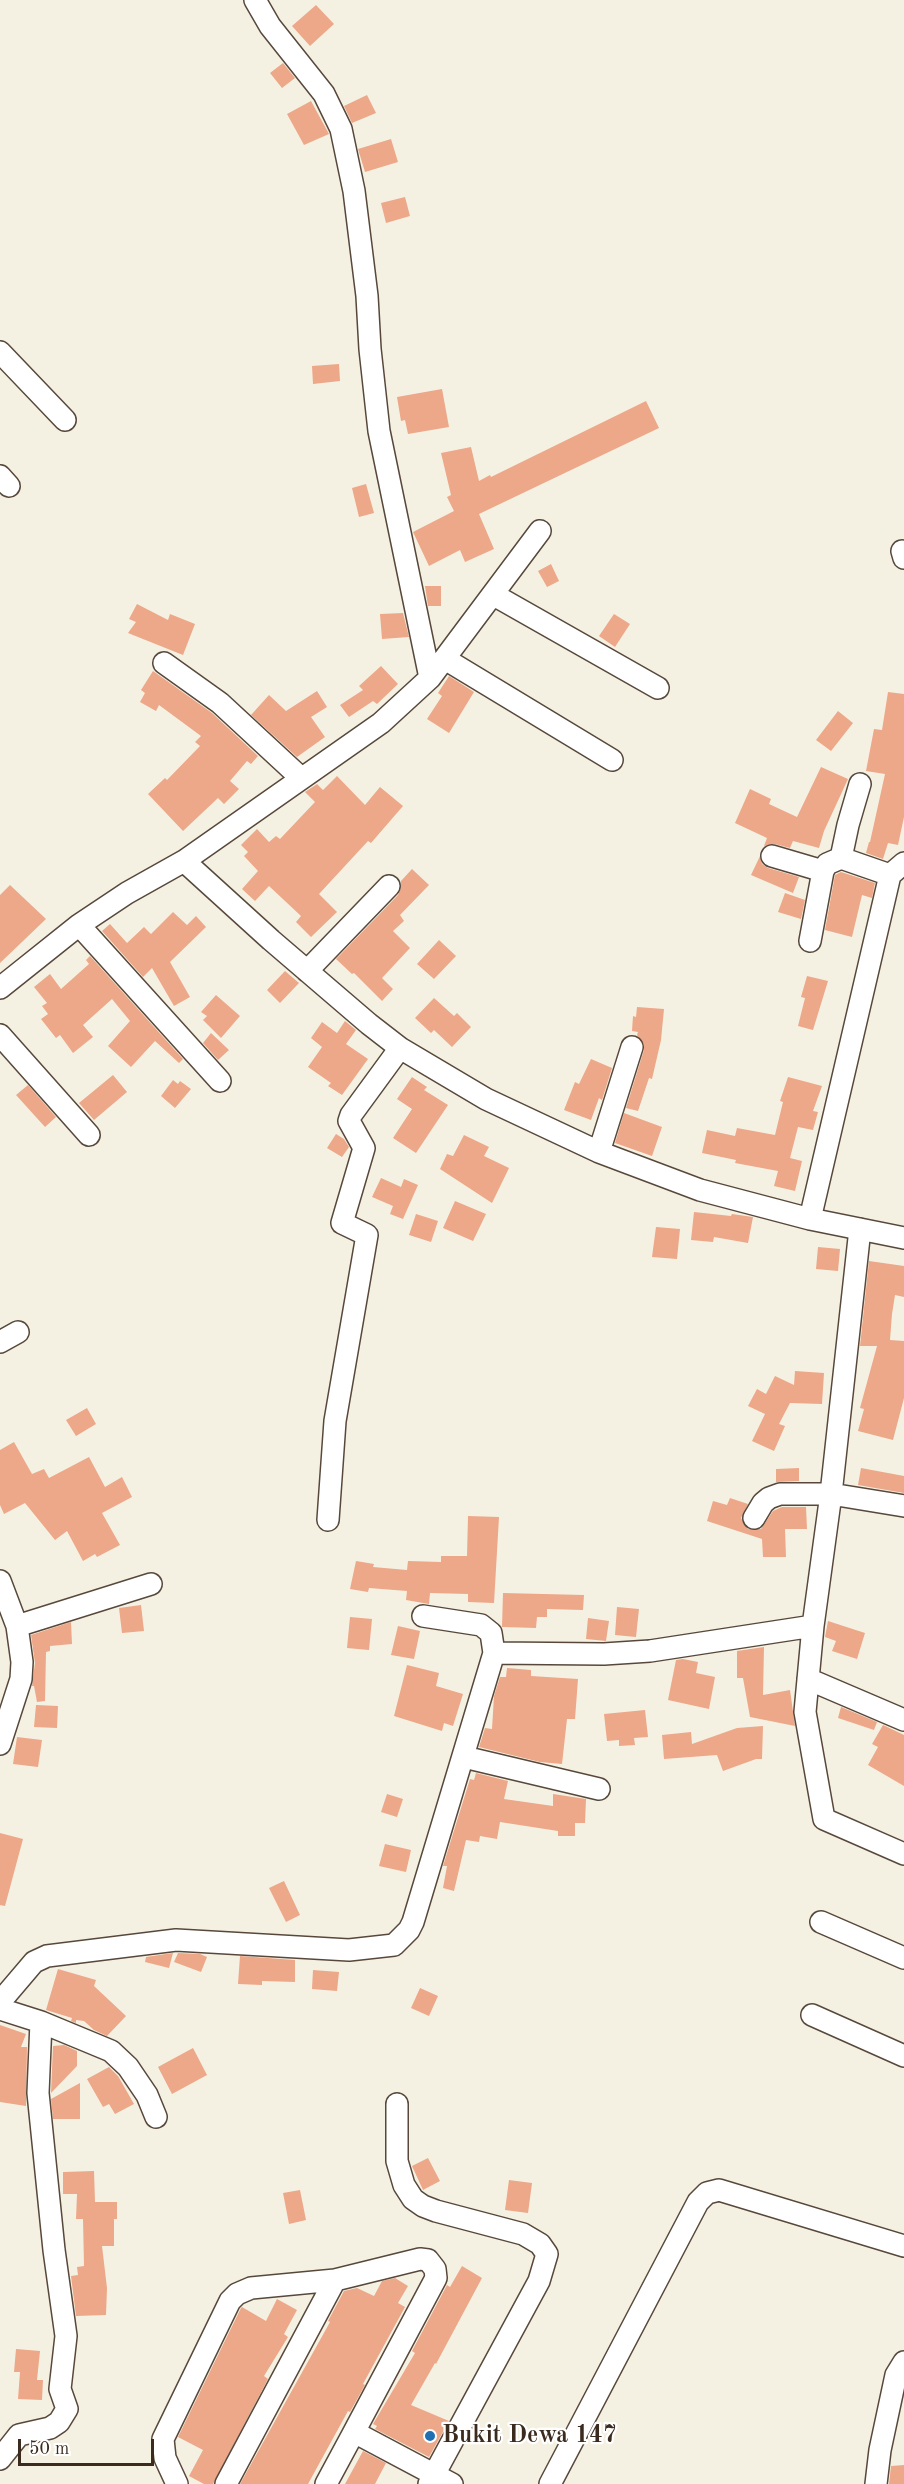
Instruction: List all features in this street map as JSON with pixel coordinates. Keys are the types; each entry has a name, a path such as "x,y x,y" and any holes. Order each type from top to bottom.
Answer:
{"street":[{"path":"255,0 270,26 324,94 341,129 356,203 379,431 430,678"},
{"path":"0,352 65,420"},
{"path":"0,988 79,925 127,893 184,861 381,723 430,678 540,531"},
{"path":"494,595 658,688"},
{"path":"445,659 612,760"},
{"path":"164,663 220,703 301,778"},
{"path":"841,858 860,784"},
{"path":"772,856 823,871"},
{"path":"810,940 823,871 827,864 841,858 897,869 810,1219"},
{"path":"184,861 307,971 400,1048 486,1099 599,1152 700,1190 810,1219 904,1238"},
{"path":"307,971 389,886"},
{"path":"79,925 220,1081"},
{"path":"0,1035 89,1135"},
{"path":"599,1152 632,1047"},
{"path":"328,1520 335,1421 367,1235 342,1223 364,1148 349,1121 400,1048"},
{"path":"860,1229 805,1712 824,1819 904,1854"},
{"path":"754,1518 763,1503 774,1496 831,1494 904,1506"},
{"path":"0,1581 17,1626 22,1662 21,1679 0,1744"},
{"path":"17,1626 151,1584"},
{"path":"0,2002 34,1962 47,1956 176,1940 349,1950 394,1945 409,1930 413,1922 494,1653 490,1633 481,1625 423,1616"},
{"path":"494,1653 604,1654 650,1651 813,1626"},
{"path":"808,1679 904,1720"},
{"path":"464,1757 599,1790"},
{"path":"822,1922 904,1958"},
{"path":"0,2009 40,2022 111,2051 128,2067 141,2086 156,2117"},
{"path":"812,2015 904,2055"},
{"path":"0,2459 19,2435 50,2428 59,2422 67,2409 60,2389 66,2336 54,2250 38,2093 40,2022"},
{"path":"354,2432 438,2481 538,2281 547,2254 540,2244 523,2234 436,2211 413,2199 404,2185 398,2161 397,2104"},
{"path":"550,2484 698,2202 707,2193 719,2190 904,2246"},
{"path":"177,2484 165,2458 163,2439 230,2301 237,2294 251,2288 335,2280 420,2259 428,2260 435,2270 436,2278 326,2484"},
{"path":"226,2484 335,2280"},
{"path":"876,2484 880,2450 896,2375 904,2362"}],"building":[{"path":"316,5 334,24 310,46 292,26"},
{"path":"283,63 295,78 282,88 270,73"},
{"path":"367,95 376,113 352,123 344,106"},
{"path":"311,101 329,134 304,145 287,114"},
{"path":"391,139 398,162 365,172 358,149"},
{"path":"405,197 410,216 386,223 381,203"},
{"path":"339,364 340,381 313,384 312,366"},
{"path":"442,389 449,427 408,434 405,420 401,421 397,397"},
{"path":"646,401 659,428 479,514 494,549 465,562 460,550 429,566 413,532 454,511 447,497 451,495 441,453 471,447 479,481"},
{"path":"366,484 374,513 359,517 352,488"},
{"path":"551,564 559,581 547,587 538,571"},
{"path":"425,586 441,586 441,606 428,606"},
{"path":"137,604 168,620 170,614 195,624 183,655 128,633 136,622 129,619"},
{"path":"403,613 409,637 382,639 380,614"},
{"path":"614,614 630,624 615,647 599,636"},
{"path":"381,666 398,684 377,704 373,701 349,717 340,705 363,690 359,686"},
{"path":"153,671 212,713 258,756 251,764 247,761 230,781 239,789 224,804 218,798 183,831 148,794 165,778 167,780 200,746 195,742 201,736 159,705 156,711 140,702 145,693 141,690"},
{"path":"449,676 474,692 449,733 427,719 442,696 438,693"},
{"path":"317,691 327,707 311,717 325,737 297,757 251,715 269,695 286,711"},
{"path":"888,692 904,694 904,817 898,845 888,843 883,859 866,853 885,774 866,771 874,729 882,730"},
{"path":"838,711 853,723 831,751 816,740"},
{"path":"821,767 848,779 824,831 819,848 793,841 790,848 775,844 764,846 767,838 735,823 750,789 771,799 769,804 797,817"},
{"path":"337,776 365,805 380,787 403,806 371,843 368,841 319,894 337,912 311,937 296,922 301,916 269,886 255,901 242,889 258,871 244,856 248,852 241,845 257,829 269,842 276,836 280,839 315,802 305,792 317,784 323,790"},
{"path":"760,856 762,864 768,868 799,877 793,893 751,875"},
{"path":"412,869 429,885 400,915 404,921 393,931 410,948 382,978 393,989 382,1001 336,959 398,895 401,881"},
{"path":"841,872 875,883 872,898 862,895 852,937 825,930 835,875"},
{"path":"10,885 46,919 0,963 0,895"},
{"path":"785,893 805,900 801,919 778,912"},
{"path":"173,912 187,925 196,916 206,927 170,962 190,997 174,1006 152,968 143,977 102,931 110,924 127,943 144,927 151,934"},
{"path":"439,940 456,956 434,979 417,964"},
{"path":"90,956 183,1059 179,1063 155,1041 131,1067 108,1046 130,1021 112,999 83,1025 93,1037 73,1053 60,1035 56,1038 41,1019 48,1014 42,1006 47,1003 34,987 50,974 61,989 89,964 86,960"},
{"path":"285,971 299,983 280,1003 267,990"},
{"path":"807,976 828,981 813,1030 798,1026 805,998 801,997"},
{"path":"216,995 240,1016 221,1038 203,1020 207,1016 201,1012"},
{"path":"434,998 454,1016 457,1013 471,1027 452,1047 434,1030 431,1033 415,1018"},
{"path":"637,1007 664,1009 661,1040 652,1079 649,1078 638,1111 626,1108 644,1050 644,1044 637,1035 638,1032 632,1031 633,1016 636,1017"},
{"path":"345,1021 356,1030 346,1044 368,1059 342,1095 328,1086 331,1083 308,1067 322,1047 311,1038 322,1022 337,1033"},
{"path":"211,1033 229,1050 218,1060 203,1043"},
{"path":"591,1059 612,1068 602,1100 599,1098 591,1120 564,1110 575,1082 579,1084"},
{"path":"113,1075 127,1092 94,1120 79,1103"},
{"path":"412,1077 427,1087 424,1090 448,1105 416,1153 393,1138 412,1109 397,1099"},
{"path":"788,1077 822,1086 813,1111 818,1112 813,1130 798,1127 790,1158 802,1161 795,1191 774,1186 778,1171 735,1163 736,1160 702,1153 707,1130 735,1136 737,1128 775,1135 783,1102 780,1101"},
{"path":"173,1080 178,1084 180,1081 191,1089 175,1108 161,1096"},
{"path":"28,1085 56,1117 45,1127 16,1095"},
{"path":"624,1113 662,1127 652,1156 615,1143"},
{"path":"336,1134 344,1139 349,1147 342,1157 327,1148"},
{"path":"464,1135 489,1147 484,1156 509,1168 492,1203 440,1169 447,1154 453,1156"},
{"path":"381,1178 401,1187 404,1179 418,1185 403,1219 390,1214 393,1206 372,1197"},
{"path":"455,1201 486,1214 473,1241 443,1228"},
{"path":"694,1212 753,1217 748,1243 714,1237 713,1242 691,1240"},
{"path":"416,1214 438,1221 431,1242 409,1235"},
{"path":"656,1227 680,1229 677,1259 652,1257"},
{"path":"818,1247 840,1249 838,1271 816,1269"},
{"path":"869,1261 904,1266 904,1297 895,1295 890,1340 904,1341 904,1398 893,1440 858,1431 864,1409 860,1408 877,1346 860,1346"},
{"path":"795,1371 824,1373 822,1404 790,1403 779,1424 785,1426 774,1451 752,1441 765,1414 748,1406 757,1389 766,1394 775,1376 794,1385"},
{"path":"87,1408 96,1424 76,1436 66,1420"},
{"path":"14,1442 32,1474 44,1469 49,1478 89,1457 105,1487 122,1477 132,1497 102,1513 120,1545 97,1557 95,1554 83,1561 67,1531 55,1540 25,1503 4,1514 0,1505 0,1450"},
{"path":"799,1468 799,1481 776,1482 776,1469"},
{"path":"861,1468 904,1476 904,1493 858,1485"},
{"path":"730,1498 748,1504 741,1518 748,1529 761,1529 773,1511 782,1507 806,1507 807,1529 785,1529 786,1557 763,1557 762,1539 707,1521 713,1501 727,1505"},
{"path":"468,1516 499,1517 494,1603 468,1602 468,1594 430,1593 429,1604 406,1600 407,1591 369,1588 368,1592 350,1589 356,1561 374,1564 373,1567 407,1570 408,1561 441,1562 441,1556 467,1556"},
{"path":"503,1593 584,1595 583,1610 547,1609 547,1617 537,1617 536,1628 502,1627"},
{"path":"141,1605 144,1631 122,1633 119,1608"},
{"path":"617,1607 639,1609 636,1637 615,1635"},
{"path":"350,1617 372,1619 369,1650 347,1648"},
{"path":"588,1618 609,1621 606,1641 586,1639"},
{"path":"828,1621 865,1633 857,1659 832,1651 836,1641 825,1637"},
{"path":"71,1622 72,1644 50,1646 50,1651 46,1652 45,1701 37,1702 34,1686 32,1686 35,1663 31,1635"},
{"path":"398,1626 420,1631 414,1659 391,1655"},
{"path":"764,1647 763,1695 790,1690 795,1726 750,1717 743,1678 737,1678 737,1651"},
{"path":"676,1660 698,1662 696,1673 715,1677 709,1709 668,1700"},
{"path":"407,1665 439,1673 436,1686 463,1694 453,1726 444,1723 442,1731 394,1716"},
{"path":"507,1668 531,1670 531,1676 578,1679 575,1719 567,1719 562,1764 540,1762 479,1747 485,1728 492,1729 494,1696 500,1677 506,1677"},
{"path":"36,1705 58,1706 57,1728 34,1727"},
{"path":"841,1707 877,1722 874,1730 838,1718"},
{"path":"645,1710 648,1737 634,1738 635,1745 619,1746 619,1740 607,1741 604,1714"},
{"path":"883,1725 904,1735 904,1786 868,1765 878,1747 872,1744"},
{"path":"763,1726 762,1759 723,1771 717,1755 664,1759 662,1735 691,1732 692,1744 737,1728"},
{"path":"17,1737 42,1740 38,1767 13,1764"},
{"path":"476,1773 508,1781 504,1799 553,1806 553,1794 586,1799 585,1823 575,1823 575,1836 558,1836 558,1831 500,1822 497,1839 480,1836 479,1842 466,1840 454,1891 443,1888 447,1866 443,1866 470,1779 474,1780"},
{"path":"387,1794 403,1799 397,1817 381,1812"},
{"path":"0,1833 23,1839 5,1906 0,1905"},
{"path":"385,1844 411,1850 406,1872 379,1866"},
{"path":"284,1881 300,1915 286,1922 269,1888"},
{"path":"173,1953 169,1968 145,1962 146,1957"},
{"path":"178,1953 200,1954 207,1957 201,1972 174,1962"},
{"path":"240,1956 295,1960 295,1982 262,1981 262,1985 238,1984"},
{"path":"58,1969 96,1980 94,1986 126,2016 107,2036 94,2030 84,2021 76,2020 76,2023 71,2021 72,2018 46,2010"},
{"path":"313,1970 339,1972 337,1991 312,1989"},
{"path":"420,1988 438,1996 429,2016 411,2008"},
{"path":"0,2025 26,2034 21,2047 27,2047 26,2106 0,2102"},
{"path":"64,2045 77,2051 77,2066 51,2093 53,2046"},
{"path":"193,2048 207,2075 172,2094 158,2067"},
{"path":"109,2067 118,2076 134,2104 115,2114 109,2104 103,2107 87,2079"},
{"path":"80,2083 80,2119 53,2119 51,2099"},
{"path":"428,2158 440,2181 423,2190 412,2166"},
{"path":"94,2171 95,2202 117,2202 117,2219 114,2219 114,2246 102,2246 107,2288 106,2315 76,2316 71,2276 78,2275 77,2267 84,2266 83,2219 76,2219 77,2194 63,2194 63,2172"},
{"path":"509,2180 532,2183 528,2213 505,2210"},
{"path":"300,2190 306,2220 289,2224 283,2193"},
{"path":"462,2266 482,2278 436,2364 411,2405 449,2421 429,2457 375,2429 377,2426 373,2424 415,2353 412,2351 447,2285 450,2287"},
{"path":"395,2278 408,2286 398,2303 405,2307 363,2384 365,2385 308,2484 240,2484 330,2322 328,2321 344,2291 357,2288 374,2296 382,2281"},
{"path":"277,2299 297,2310 284,2334 288,2337 264,2376 268,2379 213,2484 204,2484 189,2476 203,2450 178,2437 241,2308 266,2321"},
{"path":"16,2349 40,2351 37,2380 43,2380 42,2400 18,2399 20,2372 14,2372"},
{"path":"363,2451 386,2463 375,2484 345,2484"},
{"path":"904,2465 904,2484 889,2484 891,2466"}],"place":[{"name":"Bukit Dewa 147","path":"430,2436"}]}
